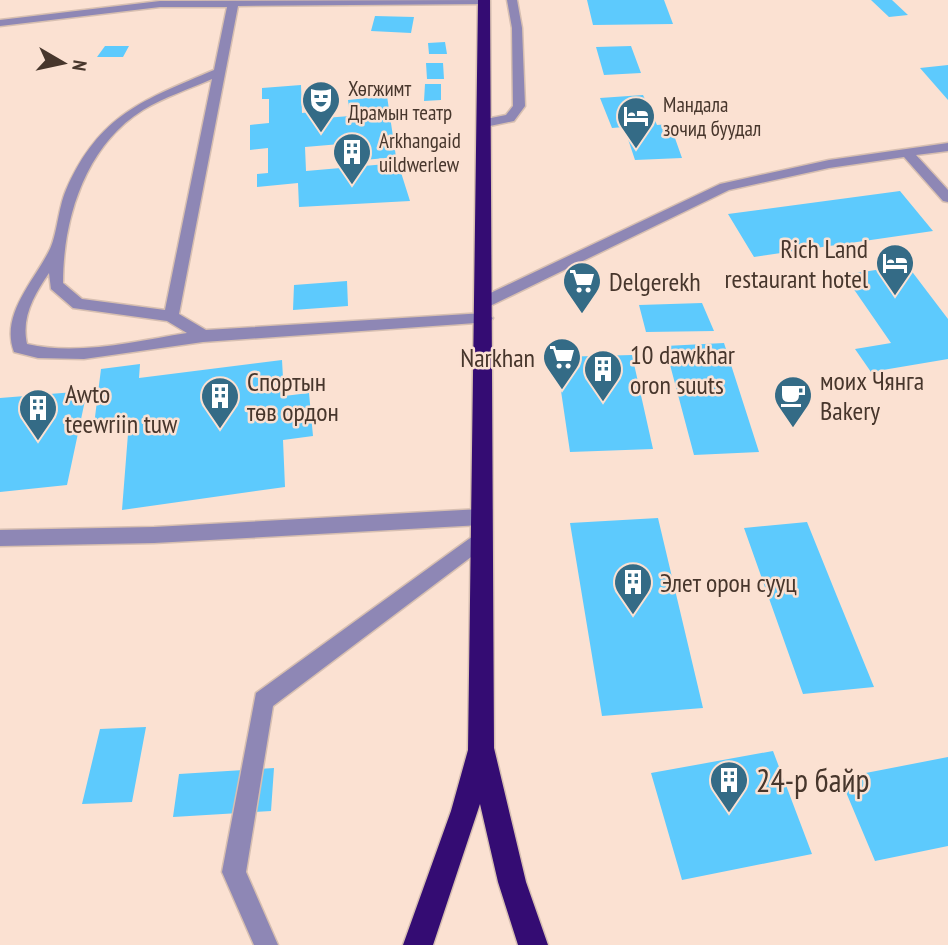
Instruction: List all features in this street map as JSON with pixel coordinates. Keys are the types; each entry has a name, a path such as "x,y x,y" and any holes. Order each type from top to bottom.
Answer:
{"highway":[{"path":"484,1 485,310 480,539 481,748 506,858 533,945"},
{"path":"418,945 461,822 481,748"}],"street":[{"path":"485,123 510,118 519,106 517,27 512,0"},
{"path":"0,23 173,2 484,1"},
{"path":"171,316 233,3"},
{"path":"203,336 171,316 78,304 56,285 55,253 68,200 89,155 132,112 219,72"},
{"path":"55,253 17,314 15,334 20,348 34,354 79,352 203,336 485,310 725,187 779,173 948,147"},
{"path":"906,152 948,198"},
{"path":"0,538 154,535 481,517"},
{"path":"266,945 233,872 262,700 480,539"}],"building":[{"path":"587,0 664,0 673,24 593,25"},
{"path":"871,0 892,0 908,15 889,17"},
{"path":"375,16 414,17 411,33 371,31"},
{"path":"445,42 447,54 429,54 428,43"},
{"path":"105,46 129,46 123,57 97,57"},
{"path":"631,46 641,73 604,75 596,47"},
{"path":"426,63 443,63 444,79 427,79"},
{"path":"948,65 948,100 920,68"},
{"path":"425,84 441,84 441,100 424,101"},
{"name":"Хөгжимт Драмын театр","path":"301,85 302,113 312,112 312,119 350,116 348,100 387,96 396,157 354,161 352,143 305,147 306,171 398,163 410,201 299,207 298,183 257,187 257,174 268,173 268,148 250,150 250,125 269,123 269,99 262,99 262,88"},
{"path":"643,95 657,125 670,124 682,158 635,160 624,127 612,128 600,98"},
{"path":"900,191 933,231 754,257 728,214"},
{"name":"Rich Land restaurant hotel","path":"907,265 948,319 948,359 871,372 855,349 891,343 844,275"},
{"path":"347,281 348,306 293,310 294,285"},
{"path":"702,303 714,331 646,332 639,305"},
{"path":"724,343 759,452 694,455 665,346"},
{"name":"10 dawkhar oron suuts","path":"632,355 653,449 570,452 556,357"},
{"name":"Спортын төв ордон","path":"282,360 284,396 309,393 313,436 283,440 285,487 122,510 129,421 94,425 101,369 140,364 139,378"},
{"name":"Awto teewriin tuw","path":"87,391 67,485 0,492 0,398"},
{"name":"Элет орон сууц","path":"658,518 703,708 602,716 570,523"},
{"name":"24-р байр","path":"807,522 874,687 803,694 744,528"},
{"path":"146,727 132,802 82,804 100,729"},
{"name":"24-р байр","path":"773,751 812,854 682,880 651,773"},
{"path":"948,757 948,846 875,861 840,778"},
{"path":"274,768 271,811 173,817 179,774"}],"place":[{"name":"Хөгжимт Драмын театр","path":"321,134"},
{"name":"Мандала зочид буудал","path":"636,150"},
{"name":"Arkhangaid uildwerlew","path":"352,186"},
{"name":"Rich Land restaurant hotel","path":"895,297"},
{"name":"Delgerekh","path":"582,315"},
{"name":"Narkhan","path":"562,391"},
{"name":"10 dawkhar oron suuts","path":"603,403"},
{"name":"моих Чянга Bakery","path":"793,429"},
{"name":"Спортын төв ордон","path":"220,430"},
{"name":"Awto teewriin tuw","path":"38,442"},
{"name":"Элет орон сууц","path":"633,616"},
{"name":"24-р байр","path":"729,814"}]}
